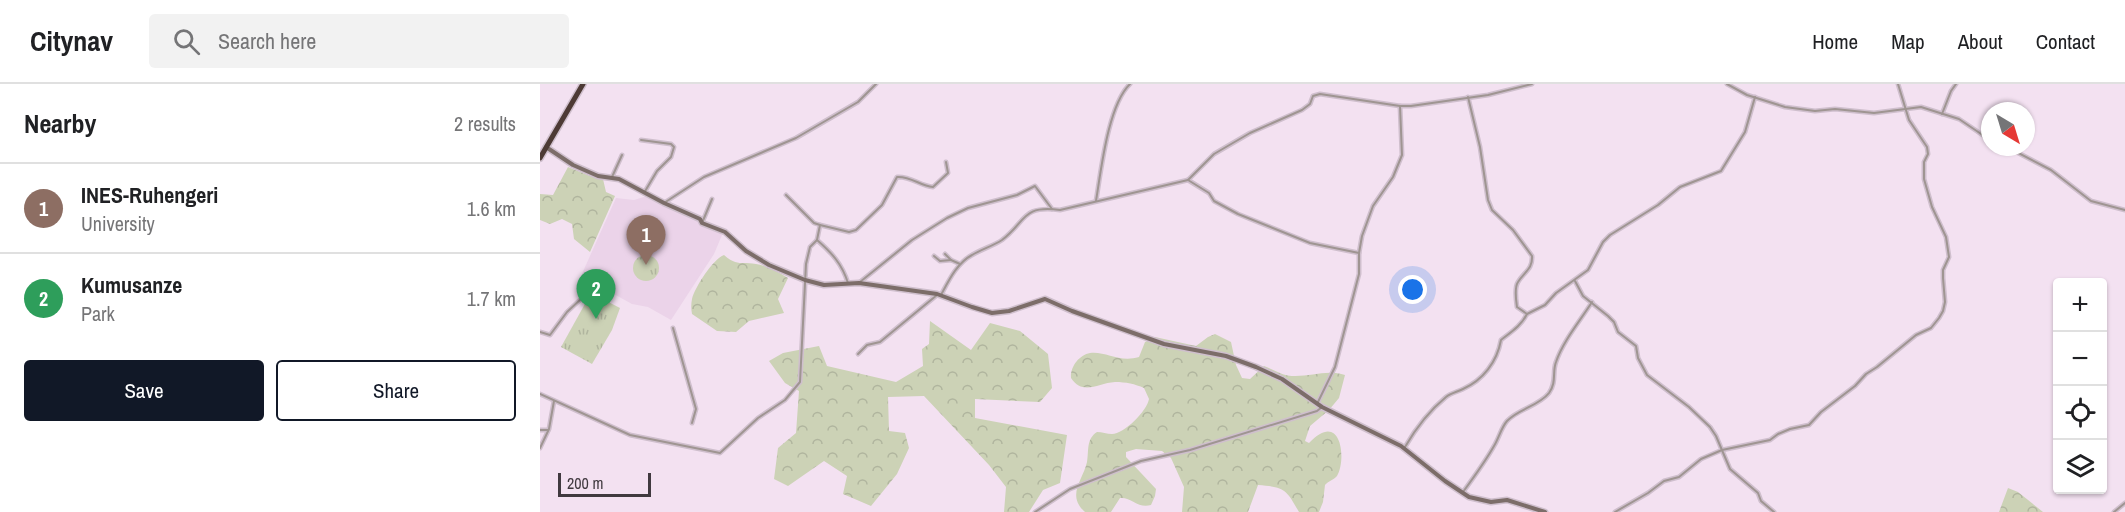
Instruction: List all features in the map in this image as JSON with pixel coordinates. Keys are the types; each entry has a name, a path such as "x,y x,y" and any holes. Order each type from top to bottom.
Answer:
{"highway":[{"path":"540,158 545,145 583,84"}],"main road":[{"path":"545,145 573,165 598,176 625,182 700,219 702,223 725,232 746,250 769,265 805,280 824,285 859,283 939,295 992,312 1009,311 1045,299 1164,344 1226,356 1256,367 1282,379 1319,405 1404,448 1462,492 1478,500 1491,502 1507,500 1545,512"}],"street":[{"path":"664,203 705,177 789,143 858,102 876,84"},
{"path":"1096,201 1109,132 1120,95 1130,84"},
{"path":"858,354 867,345 880,342 939,295 960,264 970,256 1000,241 1028,212 1060,210 1188,180 1214,154 1250,133 1302,110 1310,104 1314,96 1320,94 1400,106 1488,95 1532,84"},
{"path":"1727,84 1785,107 1815,111 1834,109 1874,113 1921,107 1959,118 1981,134"},
{"path":"1616,512 1664,481 1679,477 1701,459 1722,450 1770,440 1790,429 1809,424 1866,374 1916,335 1931,328 1943,311 1945,302 1943,270 1949,257 1946,237 1942,224 1932,207 1924,179 1923,162 1928,154 1927,147 1909,120 1898,84"},
{"path":"1942,114 1947,99 1956,84"},
{"path":"1468,97 1488,200 1492,210 1513,230 1532,256 1531,267 1518,282 1516,289 1517,307 1527,314"},
{"path":"1404,448 1428,414 1446,397 1466,388 1484,375 1499,351 1501,340 1514,331 1527,314 1545,306 1556,293 1588,270 1603,242 1610,235 1658,205 1680,188 1720,171 1745,132 1755,97"},
{"path":"1035,512 1070,489 1141,461 1190,450 1317,411 1335,368 1359,274 1359,253 1373,206 1393,177 1402,155 1400,106"},
{"path":"641,140 671,144 674,147 671,157 657,171 644,193"},
{"path":"612,178 622,155"},
{"path":"2024,156 2050,170 2091,201 2125,210"},
{"path":"786,195 814,223 849,231 856,230 887,199 897,177 907,177 922,185 933,187 948,173 946,162"},
{"path":"1188,180 1209,193 1214,201 1238,214 1310,243 1359,253"},
{"path":"859,283 912,240 968,208 1017,195 1035,186 1052,209"},
{"path":"702,223 712,199"},
{"path":"540,394 630,435 720,453 758,418 789,397 800,382 806,264 810,247 817,240 820,225"},
{"path":"817,240 833,253 843,268 848,283"},
{"path":"945,254 960,264"},
{"path":"933,256 940,261 951,260"},
{"path":"1575,281 1583,296 1614,322 1618,332 1636,346 1638,358 1647,375 1703,419 1716,436 1730,469 1758,493 1761,501 1774,512"},
{"path":"540,332 550,335 567,312 597,284"},
{"path":"1462,492 1496,443 1505,423 1515,414 1540,401 1549,393 1556,374 1554,365 1559,354 1592,302"},
{"path":"673,328 696,409 692,423"},
{"path":"540,448 548,430 554,401"},
{"path":"540,430 548,430"},
{"path":"2114,512 2125,502"}],"shaded area":[{"path":"647,196 715,229 722,235 714,254 671,320 648,307 632,304 581,276 616,198 634,200"}],"green space":[{"path":"568,167 603,179 606,192 615,196 590,252 574,239 572,224 562,219 550,224 540,220 540,194 553,195"},
{"path":"646,255 655,259 659,268 655,277 646,281 637,277 633,268 637,259"},
{"path":"724,255 736,262 765,266 788,278 778,299 784,313 749,321 736,332 717,331 692,314 692,299 697,288 705,274"},
{"path":"591,293 620,308 612,330 592,364 561,347"},
{"path":"930,321 971,350 990,323 1020,331 1048,354 1052,388 1040,402 975,399 975,418 1067,435 1060,483 1043,490 1029,512 1004,512 1006,487 989,465 924,396 888,397 889,431 905,433 909,448 897,474 871,506 843,494 847,476 824,461 788,486 774,479 778,448 796,433 799,391 785,383 769,361 783,353 819,346 827,366 896,382 923,366 922,349 929,344"},
{"path":"1215,334 1231,342 1236,365 1242,378 1250,379 1264,366 1289,376 1325,373 1345,375 1339,398 1310,426 1305,441 1309,443 1328,431 1335,434 1341,449 1340,468 1337,476 1325,485 1319,512 1299,512 1284,491 1258,485 1248,512 1182,512 1184,487 1171,458 1162,451 1136,449 1126,452 1126,457 1156,489 1151,505 1146,506 1120,498 1111,512 1085,512 1079,506 1076,493 1087,462 1091,438 1097,432 1112,434 1123,430 1140,415 1149,399 1144,388 1130,384 1115,382 1091,387 1081,386 1071,378 1076,362 1082,356 1090,353 1125,359 1139,357 1145,342 1155,337 1196,346"},
{"path":"2008,488 2018,492 2043,512 1999,512"}],"place":[{"name":"INES-Ruhengeri","path":"646,265"},
{"name":"Kumusanze","path":"596,319"}]}
